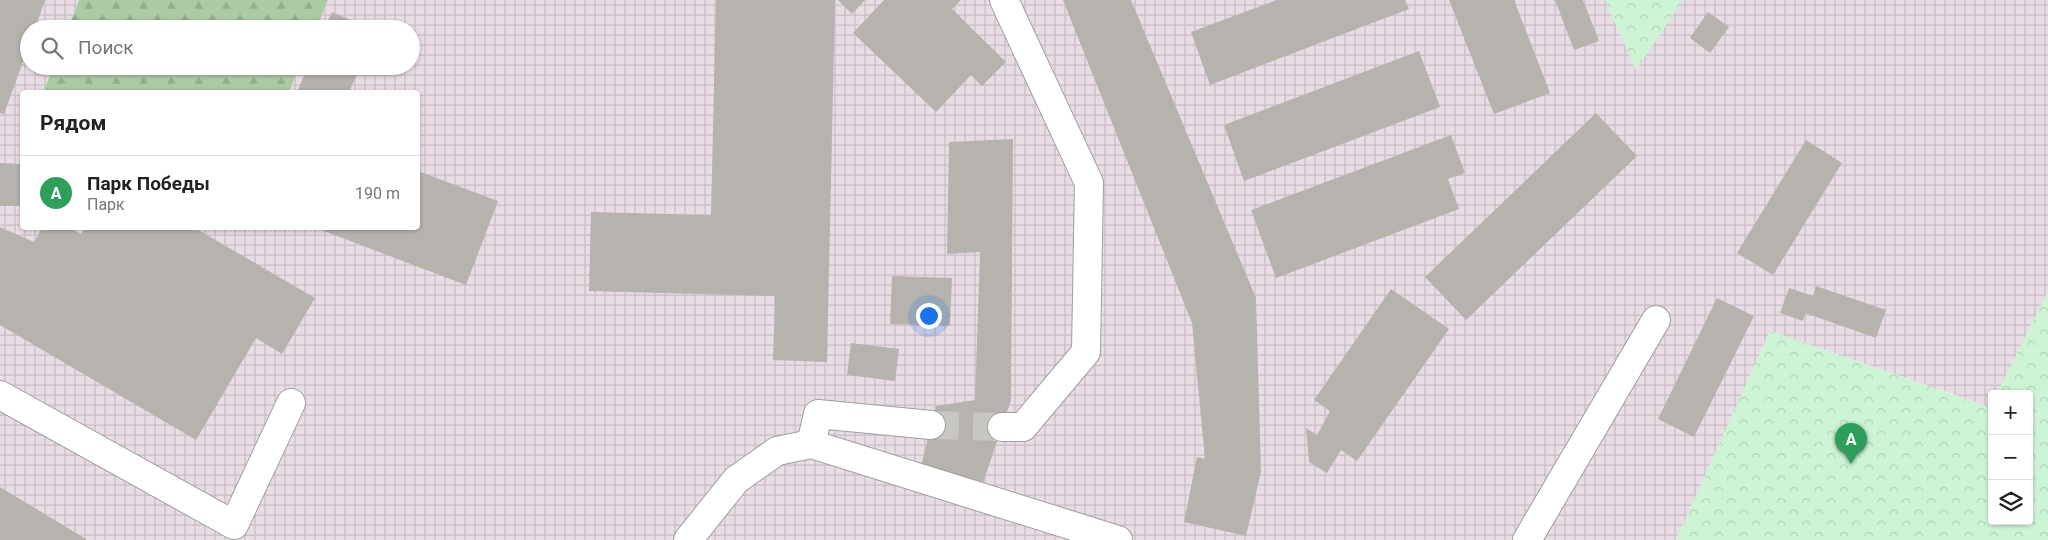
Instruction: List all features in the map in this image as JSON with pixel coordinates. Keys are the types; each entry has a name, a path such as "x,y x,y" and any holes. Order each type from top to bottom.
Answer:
{"lane":[{"path":"1002,426 1023,427 1086,352 1089,183 1004,0"},
{"path":"1527,540 1656,320"},
{"path":"0,395 236,532 290,403"},
{"path":"811,444 818,414 931,425"},
{"path":"688,540 736,480 777,451 811,444 1118,540"}],"shaded area":[{"path":"0,0 79,0 71,20 20,20 20,75 50,75 44,90 20,90 20,230 420,230 420,90 290,90 296,75 420,75 420,20 320,20 328,0 1605,0 1636,69 1683,0 2048,0 2048,291 1999,390 1988,390 1988,406 1770,331 1676,540 0,540"}],"green space":[{"path":"79,0 328,0 320,20 71,20"},
{"path":"1605,0 1683,0 1636,70"},
{"path":"50,75 296,75 290,90 44,90"},
{"path":"2048,291 2048,540 1676,540 1770,331 1988,407 1988,525 2033,525 2033,390 1999,390"}],"building":[{"path":"0,0 45,0 38,20 20,20 20,70 4,114 0,113"},
{"path":"716,0 835,0 827,362 773,360 775,296 589,291 591,212 711,215"},
{"path":"838,0 865,0 852,14"},
{"path":"884,0 961,0 952,9 1006,62 982,86 971,75 936,112 853,33"},
{"path":"1063,0 1131,0 1256,298 1261,472 1246,536 1184,522 1197,457 1205,459 1192,323"},
{"path":"1277,0 1405,0 1409,9 1210,85 1191,32"},
{"path":"1449,0 1514,0 1550,93 1494,114"},
{"path":"1555,0 1583,0 1599,41 1574,50"},
{"path":"332,12 350,20 328,20"},
{"path":"1708,12 1729,27 1710,53 1690,38"},
{"path":"1419,51 1440,107 1244,181 1224,125"},
{"path":"304,75 357,75 350,90 298,90"},
{"path":"1596,113 1637,156 1466,320 1425,277"},
{"path":"1451,135 1465,173 1448,179 1459,209 1276,278 1251,210"},
{"path":"1013,139 1011,400 983,483 921,466 936,406 975,400 980,252 947,254 949,142"},
{"path":"1806,140 1842,163 1773,275 1737,253"},
{"path":"0,163 20,164 20,206 0,206"},
{"path":"420,172 498,201 466,285 321,230 420,230"},
{"path":"0,227 34,242 41,230 74,230 81,234 84,230 198,230 315,298 282,354 256,338 196,440 0,325"},
{"path":"892,276 952,278 950,326 890,324"},
{"path":"1816,286 1886,310 1876,338 1805,313 1803,321 1780,313 1789,288 1813,296"},
{"path":"1391,289 1449,329 1357,461 1341,450 1327,473 1309,462 1306,428 1317,435 1330,411 1314,400"},
{"path":"1717,298 1754,316 1694,437 1658,419"},
{"path":"851,343 899,349 895,381 847,375"},
{"path":"0,487 86,539 86,540 0,540"}],"tunnel":[{"path":"931,425 1002,427"}],"place":[{"name":"Парк Победы","path":"1851,464"}]}
